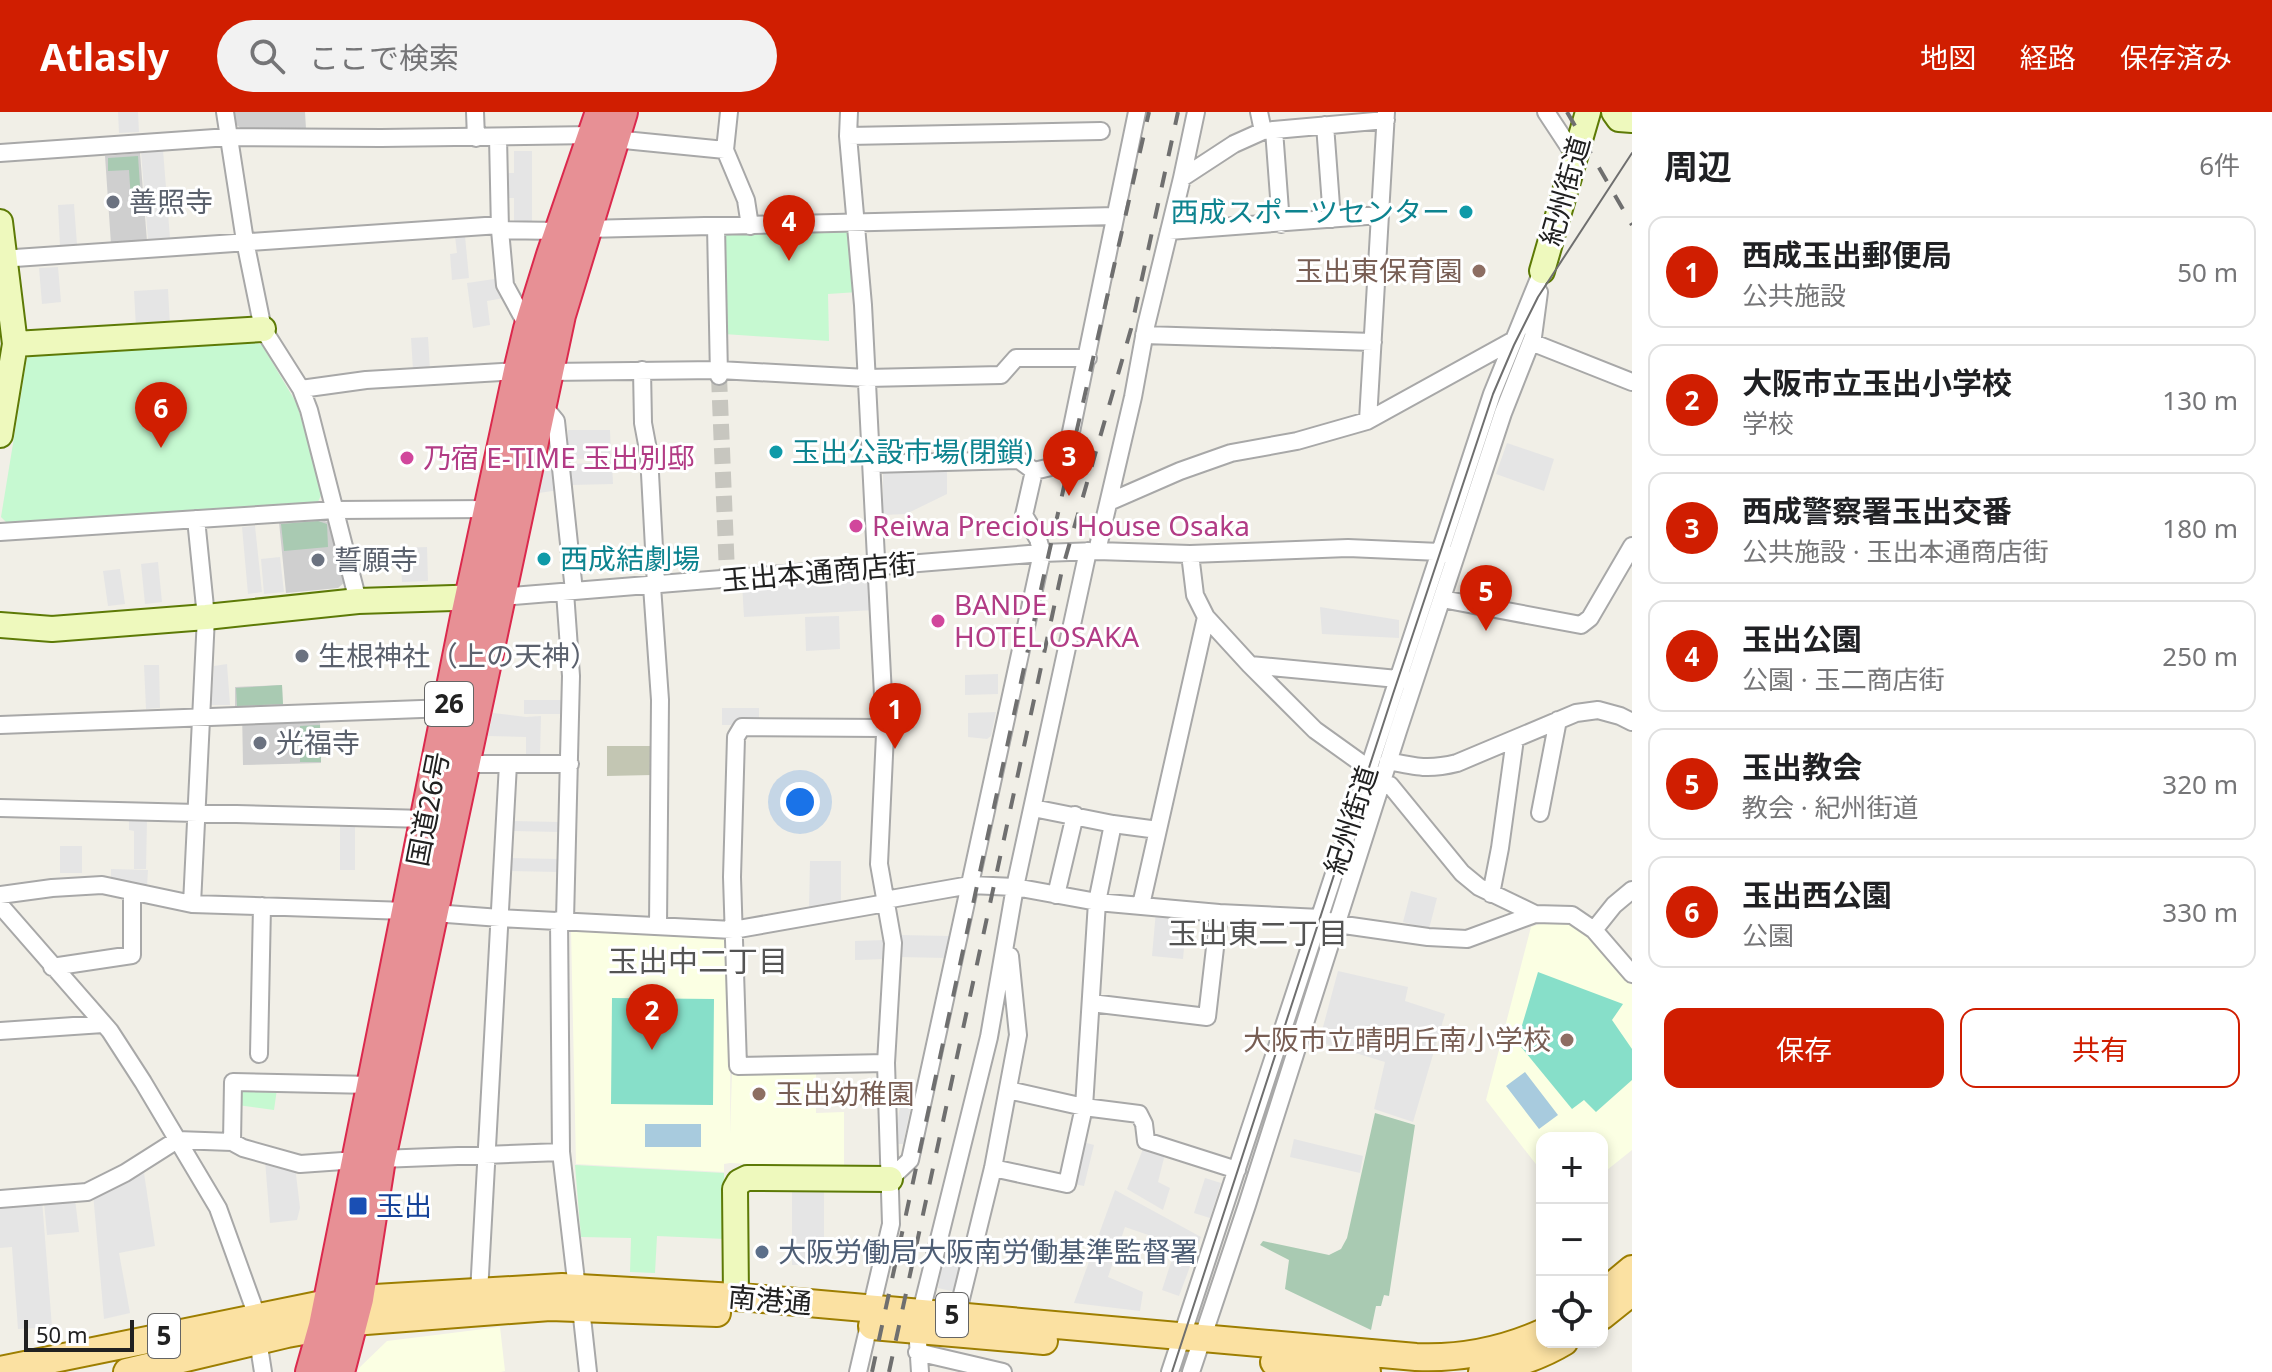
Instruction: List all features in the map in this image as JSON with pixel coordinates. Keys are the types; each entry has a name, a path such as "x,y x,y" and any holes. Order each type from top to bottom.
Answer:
{"highway":[{"name":"国道26号","path":"339,1372 341,1312 368,1159 420,912 426,819 448,708 485,597 542,404 534,372 529,329 574,230 607,125"},
{"name":"国道26号","path":"368,1159 372,1085 465,764 485,597 490,509 534,372 560,315 574,230"},
{"name":"国道26号","path":"311,1372 341,1312"}],"main road":[{"path":"1608,1289 1632,1269"},
{"name":"南港通","path":"0,1370 341,1312 479,1293 551,1287 579,1298 730,1313 870,1317"},
{"path":"1608,1311 1632,1292"},
{"name":"南港通","path":"341,1312 528,1308 579,1298 736,1297 870,1317 919,1332 1367,1372"},
{"name":"南港通","path":"919,1332 957,1315 1187,1354 1440,1358 1499,1349 1536,1335"},
{"name":"南港通","path":"127,1372 257,1328"},
{"path":"1482,1372 1504,1368 1552,1348"}],"street":[{"path":"225,112 245,241 263,329 301,389 309,410 358,601"},
{"path":"475,112 476,138"},
{"path":"729,112 725,150 746,200 750,226"},
{"path":"849,112 848,136 872,464 884,728 879,864 893,943 886,1063 891,1224 858,1372"},
{"path":"872,464 1019,460 1034,471 1051,467 1066,456 1137,112"},
{"path":"920,1372 919,1332 989,1037 1015,887 1093,551 1109,502 1196,112"},
{"path":"1259,112 1269,130 1281,224"},
{"path":"1546,112 1575,156"},
{"name":"紀州街道","path":"1187,1354 1237,1170 1368,768 1442,599 1448,554 1492,394 1542,271 1588,112"},
{"path":"1614,112 1619,119 1632,120"},
{"path":"1182,178 1234,144 1269,130 1388,115 1368,420"},
{"path":"0,153 229,137 498,137 607,125 725,150"},
{"path":"1325,125 1332,219"},
{"path":"848,136 1101,131"},
{"path":"498,137 505,285 529,329"},
{"path":"1169,231 1380,215"},
{"path":"2,259 245,241 500,228 574,230 1115,216"},
{"path":"0,222 2,259 15,344 0,435"},
{"path":"716,226 719,373"},
{"name":"紀州街道","path":"1187,1354 1247,1205 1382,782 1406,680 1448,554 1531,342 1542,271"},
{"path":"15,344 263,329"},
{"path":"1144,335 1373,342"},
{"path":"1109,502 1231,453 1297,441 1368,420 1512,341"},
{"path":"1531,342 1632,382"},
{"path":"301,389 366,380 534,372 642,370 867,378 1001,375 1016,358 1088,358"},
{"path":"642,370 660,700 658,926"},
{"path":"542,404 556,421 569,592 570,764 562,920 561,1152 588,1372"},
{"path":"736,1297 735,1189 739,1182 747,1178 890,1179 910,1160 1042,553 1024,515 1034,471"},
{"path":"0,532 335,510 490,509"},
{"path":"192,904 206,617 196,519"},
{"path":"1442,599 1581,625 1590,618 1632,546"},
{"name":"玉出本通商店街","path":"485,597 1042,553 1190,554 1348,548 1448,554"},
{"path":"1190,554 1195,595 1206,617 1250,665 1315,730 1390,785 1462,873 1491,894 1535,914"},
{"path":"0,625 52,629 358,601 485,597"},
{"path":"1141,905 1206,617"},
{"path":"1250,665 1406,680"},
{"path":"0,725 448,708"},
{"path":"1388,761 1437,768 1457,763 1576,713 1598,710 1632,722"},
{"path":"1540,813 1558,720"},
{"path":"884,728 742,727 736,737 732,877 738,1066 886,1063"},
{"path":"1491,894 1515,739"},
{"path":"465,764 570,764"},
{"path":"479,1293 508,764"},
{"path":"0,808 426,819"},
{"path":"1033,808 1158,830"},
{"path":"1056,895 1075,815"},
{"path":"993,1168 1067,1184 1084,1107 1097,902 1113,824"},
{"path":"0,895 102,885 192,904 420,912 733,930 970,885 1015,887 1097,902 1319,918 1337,924 1428,937 1467,939 1535,914 1572,915 1594,930 1630,969"},
{"path":"1594,930 1614,905 1632,890"},
{"path":"52,967 132,955 132,892"},
{"path":"0,905 103,1024 143,1082 218,1208 257,1328 263,1372"},
{"path":"259,1054 262,906"},
{"path":"1091,1003 1207,1017 1219,913"},
{"path":"957,1315 993,1168 1018,1035 1009,930"},
{"path":"0,1031 103,1024"},
{"path":"232,1142 233,1082 372,1085"},
{"path":"1008,1090 1084,1107 1139,1114 1146,1141 1237,1170"},
{"path":"0,1199 87,1192 125,1173 177,1140 232,1142 300,1164 561,1152"},
{"path":"919,1332 1003,1372"}],"shaded area":[{"path":"118,112 138,112 139,132 119,133"},
{"path":"232,112 305,112 306,129 243,130 234,123"},
{"path":"163,150 170,238 148,240 141,152"},
{"path":"514,151 532,151 532,222 514,222 514,198 506,198 506,173 514,173"},
{"path":"140,153 147,241 111,244 105,156"},
{"path":"138,156 141,201 131,201 129,170 108,171 108,158"},
{"path":"74,204 77,245 60,246 58,205"},
{"path":"455,236 465,236 469,278 452,280 450,254 457,253"},
{"path":"58,267 61,302 42,304 39,268"},
{"path":"501,278 504,298 487,301 490,325 473,328 467,283"},
{"path":"168,289 170,326 136,328 134,291"},
{"path":"428,337 430,370 413,370 411,338"},
{"path":"568,430 610,430 611,458 568,459"},
{"path":"1507,443 1554,459 1544,491 1496,474"},
{"path":"557,454 559,490 539,493 545,456"},
{"path":"612,462 613,484 571,485 571,464"},
{"path":"883,468 947,468 947,494 906,514 883,515"},
{"path":"318,519 328,522 345,582 338,588 286,593 279,522"},
{"path":"318,521 327,524 328,547 284,551 281,524"},
{"path":"255,526 262,592 248,594 242,527"},
{"path":"427,547 428,581 402,582 400,548"},
{"path":"280,557 284,592 264,594 261,559"},
{"path":"158,562 162,602 145,604 141,564"},
{"path":"120,569 125,604 108,606 103,571"},
{"path":"873,577 875,610 744,617 742,584"},
{"path":"1320,607 1399,620 1399,638 1322,634"},
{"path":"839,616 840,649 806,651 805,617"},
{"path":"227,664 230,705 211,705 214,666"},
{"path":"144,665 159,665 160,708 146,709"},
{"path":"998,674 998,694 965,695 965,675"},
{"path":"282,685 283,723 320,723 321,763 243,765 242,709 235,709 235,687"},
{"path":"282,685 283,704 237,706 236,688"},
{"path":"524,700 563,700 563,714 524,714"},
{"path":"722,708 759,708 759,725 722,725"},
{"path":"996,712 991,736 987,739 968,737 968,713"},
{"path":"493,713 541,716 540,757 526,757 526,737 488,736"},
{"path":"320,725 321,762 300,762 300,726"},
{"path":"607,746 652,746 652,775 607,776"},
{"path":"129,819 147,820 146,869 134,869 134,831 129,830"},
{"path":"513,821 559,822 559,832 513,831"},
{"path":"340,822 355,822 355,870 340,870"},
{"path":"60,846 82,846 82,873 60,873"},
{"path":"510,858 558,859 558,872 509,871"},
{"path":"810,861 841,861 841,902 809,908"},
{"path":"111,869 148,870 147,886 111,880"},
{"path":"1411,891 1437,898 1429,929 1403,922"},
{"path":"1156,911 1187,914 1183,959 1152,956"},
{"name":"大阪市立晴明丘南小学校","path":"1545,922 1581,927 1632,985 1632,1150 1608,1169 1608,1132 1536,1132 1536,1164 1486,1100 1531,927"},
{"path":"576,927 731,936 730,1135 732,1073 816,1071 816,1113 844,1112 844,1169 730,1163 724,1164 724,1172 576,1164 571,930"},
{"path":"899,935 950,936 947,958 899,957"},
{"path":"886,940 886,959 855,960 855,941"},
{"path":"1338,971 1408,987 1405,1001 1445,1014 1413,1122 1374,1109 1385,1062 1319,1042"},
{"path":"901,1100 912,1101 903,1144 894,1144"},
{"path":"1375,1113 1415,1125 1389,1296 1384,1295 1381,1306 1376,1306 1371,1330 1285,1289 1289,1260 1260,1245 1263,1241 1329,1255 1341,1249 1347,1238"},
{"path":"1294,1139 1363,1156 1360,1173 1290,1157"},
{"path":"1083,1142 1094,1145 1084,1186 1074,1184"},
{"path":"1145,1144 1166,1150 1158,1182 1170,1188 1163,1210 1127,1189"},
{"path":"265,1160 295,1166 300,1208 297,1220 270,1223"},
{"path":"144,1173 155,1246 119,1253 130,1313 104,1319 93,1193"},
{"path":"1205,1178 1221,1183 1210,1218 1194,1213"},
{"path":"792,1186 824,1186 824,1265 792,1265"},
{"path":"1115,1190 1201,1237 1179,1296 1162,1290 1173,1256 1163,1240 1125,1227 1108,1277 1143,1292 1140,1311 1074,1303"},
{"path":"75,1199 79,1232 47,1235 44,1202"},
{"path":"42,1200 52,1327 18,1329 12,1247 0,1248 0,1204"},
{"path":"946,1245 965,1248 956,1292 938,1288"},
{"path":"500,1327 505,1371 358,1372 387,1341"}],"green space":[{"path":"848,226 858,292 828,294 829,341 724,334 722,229"},
{"path":"251,341 262,345 297,404 322,493 318,502 7,523 1,517 27,358 34,353"},
{"path":"1538,972 1623,1004 1612,1020 1632,1049 1632,1080 1596,1112 1584,1100 1572,1109 1517,1042"},
{"path":"612,998 714,999 713,1105 611,1104"},
{"path":"238,1089 277,1089 274,1110 237,1105"},
{"path":"575,1165 724,1173 725,1239 657,1236 655,1273 630,1272 631,1238 581,1237"}],"water":[{"path":"1525,1072 1558,1115 1539,1129 1506,1086"},
{"path":"645,1124 701,1124 701,1147 645,1147"}],"tunnel":[{"path":"719,376 727,573"}],"tram line":[{"path":"1172,1372 1493,394 1538,297 1632,153"}],"railway":[{"path":"872,1372 1046,566 1149,112"},
{"path":"889,1372 1062,570 1131,329 1178,112"},
{"path":"1567,112 1632,225"}],"place":[{"name":"善照寺","path":"113,202"},
{"name":"西成スポーツセンター","path":"1466,212"},
{"name":"玉出公園","path":"789,261"},
{"name":"玉出東保育園","path":"1479,271"},
{"name":"玉出西公園","path":"161,448"},
{"name":"玉出公設市場(閉鎖)","path":"776,452"},
{"name":"乃宿 E-TIME 玉出別邸","path":"407,458"},
{"name":"西成警察署玉出交番","path":"1069,496"},
{"name":"Reiwa Precious House Osaka","path":"856,526"},
{"name":"西成結劇場","path":"544,559"},
{"name":"誓願寺","path":"318,560"},
{"name":"BANDE HOTEL OSAKA","path":"938,621"},
{"name":"玉出教会","path":"1486,631"},
{"name":"生根神社（上の天神）","path":"302,656"},
{"name":"光福寺","path":"260,743"},
{"name":"西成玉出郵便局","path":"895,749"},
{"name":"大阪市立晴明丘南小学校","path":"1567,1040"},
{"name":"大阪市立玉出小学校","path":"652,1050"},
{"name":"玉出幼稚園","path":"759,1094"},
{"name":"玉出","path":"358,1206"},
{"name":"大阪労働局大阪南労働基準監督署","path":"762,1252"}],"district":[{"name":"玉出東二丁目","path":"1258,934"},
{"name":"玉出中二丁目","path":"698,962"}]}
